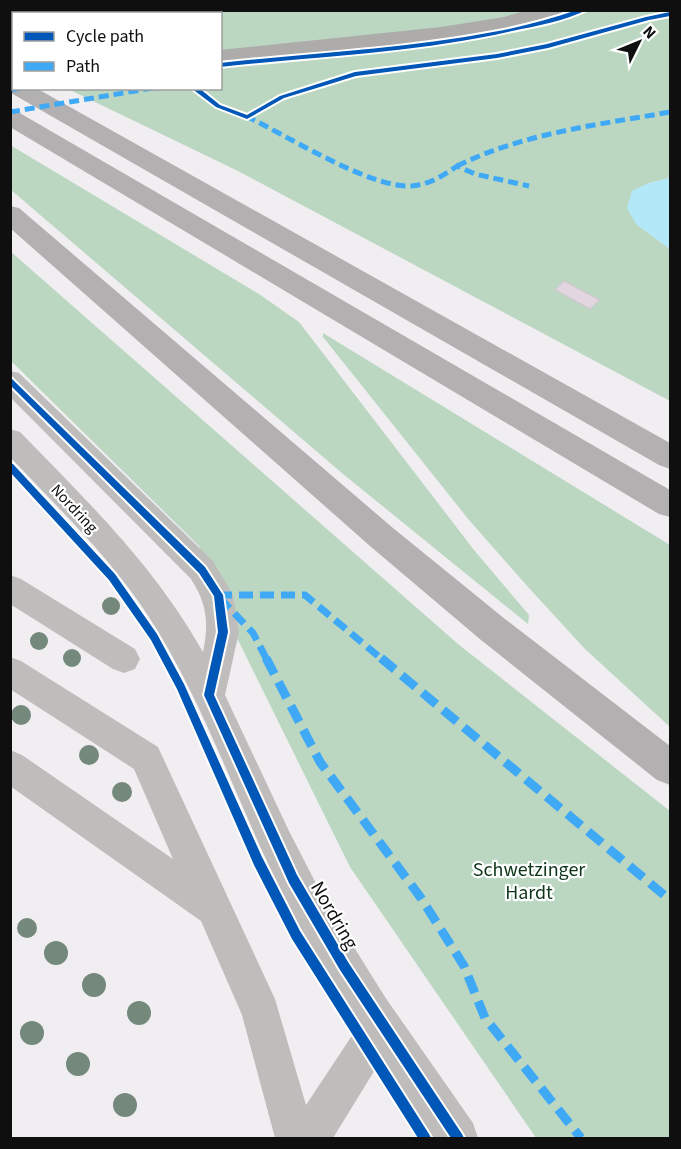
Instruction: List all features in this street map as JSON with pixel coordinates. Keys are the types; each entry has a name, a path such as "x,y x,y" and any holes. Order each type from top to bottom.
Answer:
{"highway":[{"path":"23,90 670,457"},
{"path":"14,119 670,505"},
{"path":"10,214 305,472 436,583 549,675 670,768"},
{"path":"610,424 670,447"}],"main road":[{"path":"222,57 441,33 505,23 553,10"}],"street":[{"path":"10,380 202,570 219,596 223,632 209,695"},
{"name":"Nordring","path":"10,439 137,578 172,628 209,695 293,879 383,1027 458,1138"},
{"path":"10,588 124,659"},
{"path":"10,671 146,758 261,1013 295,1138"},
{"path":"10,766 213,908"},
{"path":"309,1138 363,1056 367,1046 383,1027"}],"green space":[{"path":"47,10 670,11 670,178 649,183 636,224 670,249 670,401 238,171 70,90 222,90 222,12 12,12 12,61 10,12"},
{"path":"10,145 259,294 299,322 474,550 529,615 528,624 343,474 11,190"},
{"name":"Schwetzinger Hardt","path":"10,251 458,644 670,811 670,1138 536,1138 350,867 235,634 199,546 11,361"},
{"path":"323,333 670,545 670,727 585,649 528,587 469,520 323,337"}],"water":[{"path":"670,178 670,249 636,224 627,208 632,191 649,183"}],"building":[{"path":"564,281 600,300 590,309 555,290"}],"marked path":[{"path":"10,112 141,90"},
{"path":"457,166 481,154 533,137 670,112"},
{"path":"246,116 325,157 388,182 407,186 420,185 440,177 457,166 475,174 529,186"},
{"path":"218,595 305,595 670,900"},
{"path":"220,598 253,633 320,762 421,898 464,966 485,1018 581,1138"}],"cycle path":[{"path":"222,65 449,41 540,24 585,10"},
{"path":"197,90 218,106 247,117 282,97 355,74 497,56 548,46 670,14"},
{"path":"10,380 202,570 218,595 223,632 209,695 293,879 344,966 458,1138"},
{"path":"10,466 112,577 154,637 181,687 258,861 296,935 425,1138"}]}
